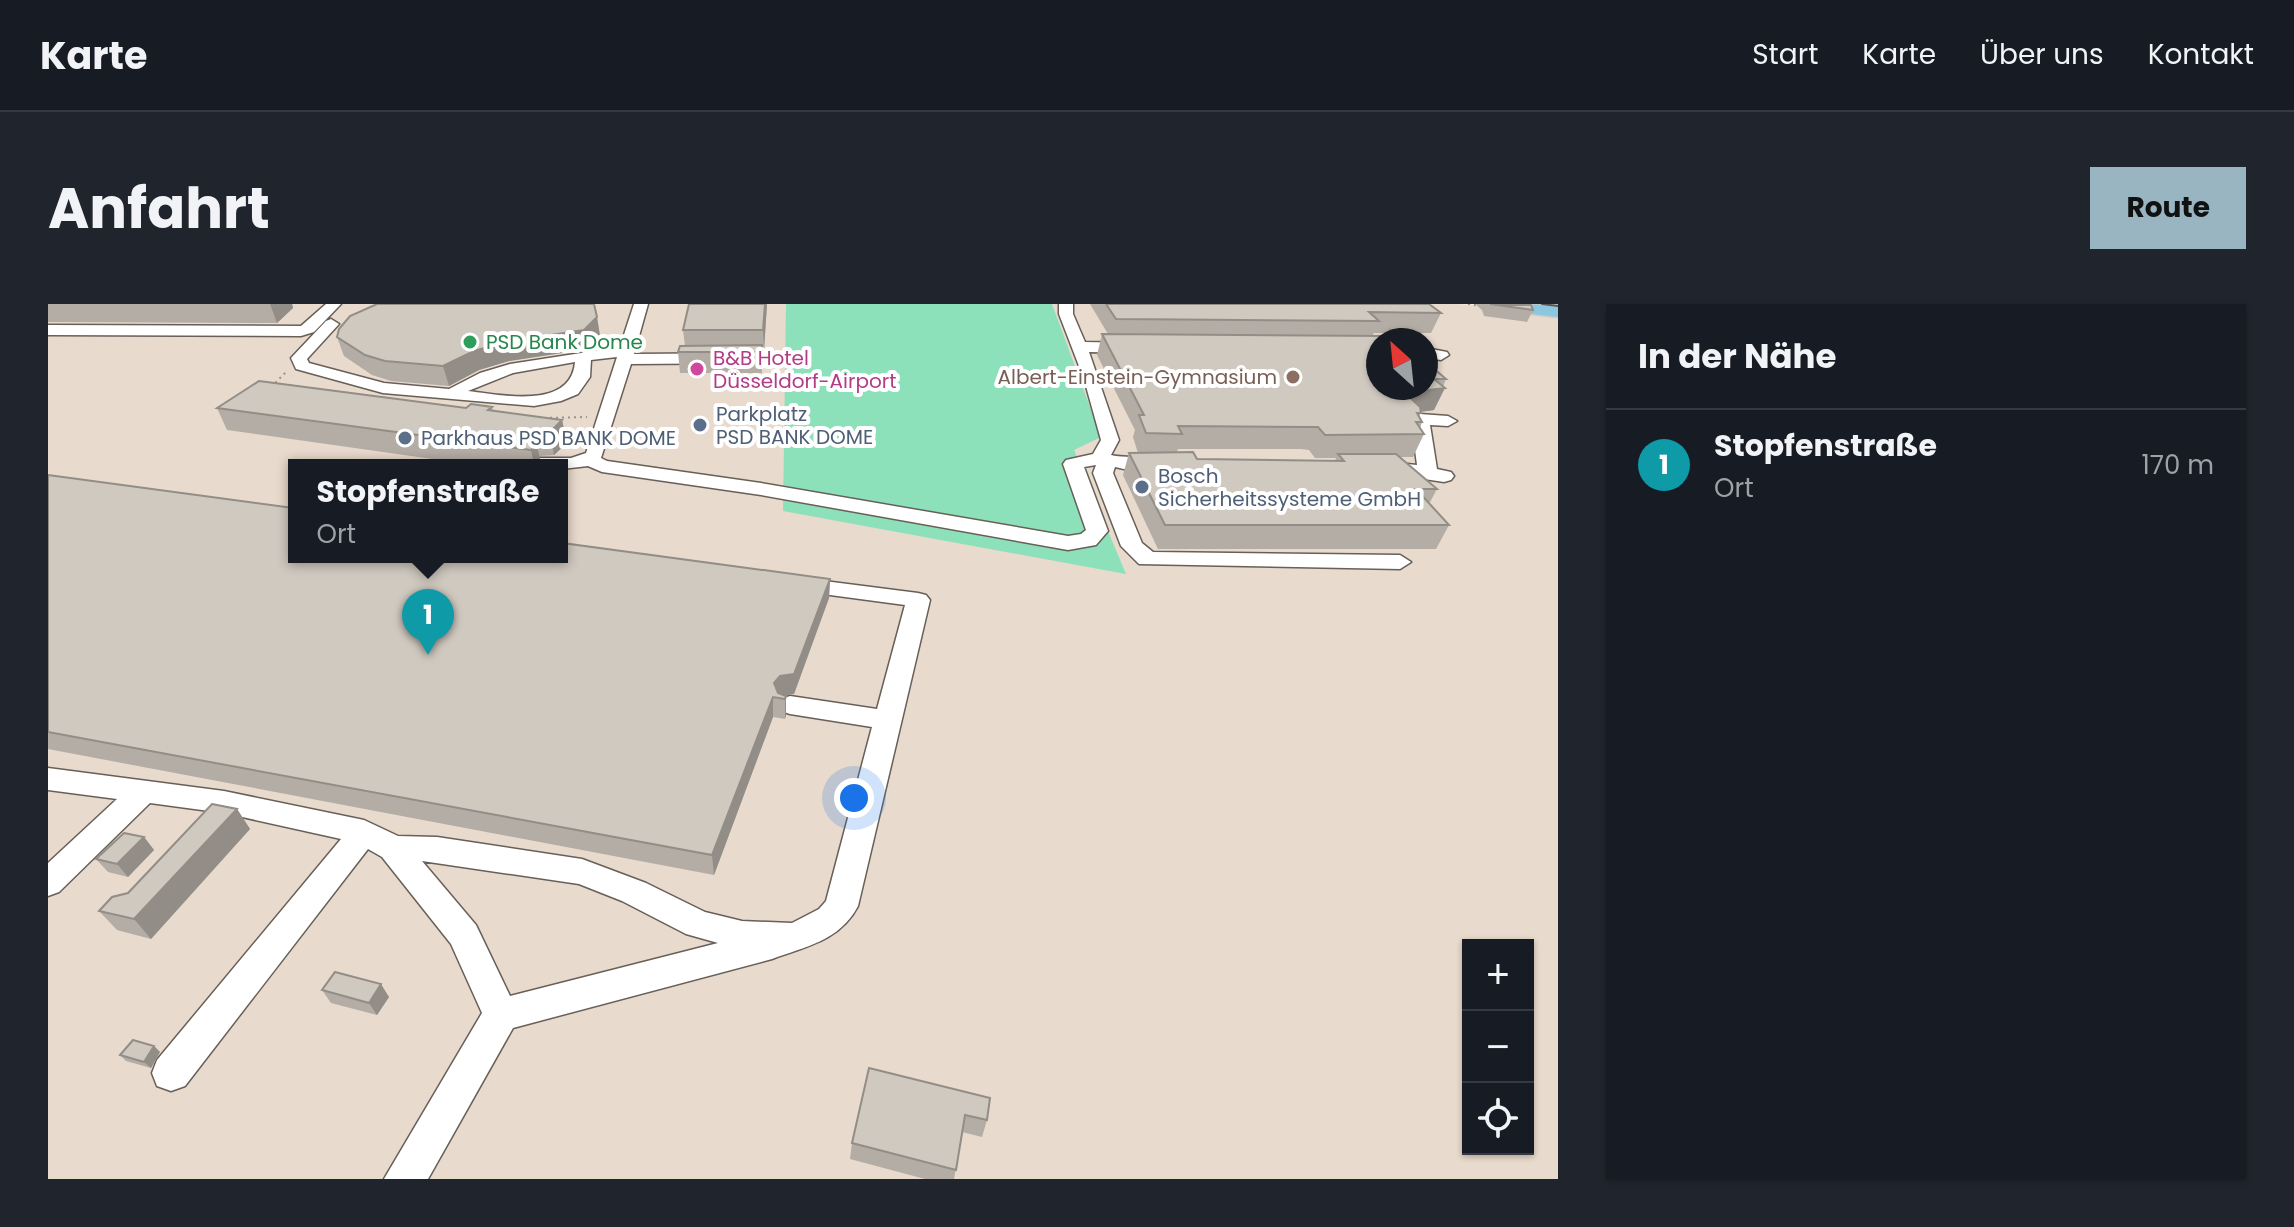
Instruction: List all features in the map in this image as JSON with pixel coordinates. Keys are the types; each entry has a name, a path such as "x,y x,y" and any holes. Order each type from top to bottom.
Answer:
{"main road":[{"path":"1497,304 1558,311"}],"street":[{"path":"48,330 301,331 309,329 334,304"},
{"path":"350,304 299,358 299,363 383,388 528,402 557,397 577,383 584,366 583,357"},
{"path":"590,460 627,355 641,304"},
{"path":"1066,304 1110,440 1103,459 1103,473 1132,546 1147,559 1400,562"},
{"path":"1079,347 1157,348"},
{"path":"453,394 458,388 503,372 583,357 778,358"},
{"path":"651,377 655,358"},
{"path":"560,459 554,456 585,443 591,426 606,417"},
{"path":"1357,467 1402,468 1436,475 1420,419 1448,421"},
{"path":"568,463 590,460 602,466 761,489 1078,543 1088,540 1097,531 1073,464 1103,459 1130,465 1191,465"},
{"path":"405,1179 501,1015 796,938 831,919 841,906 918,600 763,580"},
{"path":"790,705 889,720"},
{"path":"48,779 224,802 378,840 582,872 634,892 698,924 742,935 796,938"},
{"path":"48,883 144,791"},
{"path":"200,828 224,802"},
{"path":"378,840 464,935 501,1015"},
{"path":"171,1073 378,840"}],"path":[{"path":"270,395 271,385 299,363"},
{"path":"534,418 606,417"}],"shaded area":[{"path":"48,304 1458,304 1558,316 1558,1179 48,1179"}],"green space":[{"path":"786,304 1052,304 1101,437 1074,450 1126,574 783,511"}],"building":[{"name":"PSD Bank Dome","path":"377,304 594,304 597,317 584,330 505,342 474,351 443,366 385,361 365,355 337,337 339,329 350,316"},
{"path":"689,304 765,304 763,330 683,330"},
{"path":"1106,304 1429,304 1441,313 1369,312 1379,321 1116,319"},
{"path":"1490,304 1531,305 1533,310"},
{"path":"1102,334 1366,336 1366,400 1412,400 1420,407 1421,413 1417,413 1422,422 1416,422 1424,434 1325,435 1318,427 1178,426 1182,434 1146,433 1139,415 1144,415"},
{"path":"762,345 762,352 678,352 680,346"},
{"path":"259,381 466,408 471,404 492,407 488,410 562,420 550,432 533,433 532,444 537,445 531,450 217,408"},
{"path":"1193,452 1197,459 1344,461 1338,454 1396,454 1437,489 1416,489 1449,525 1165,525 1129,453"},
{"path":"48,475 288,507 288,563 568,563 568,544 830,579 794,674 780,676 774,683 778,693 786,696 785,699 773,697 712,855 48,732"},
{"path":"212,804 237,809 134,919 99,911 112,897 128,893"},
{"path":"124,833 144,837 117,864 96,859"},
{"path":"335,972 381,984 369,1003 322,990"},
{"path":"133,1040 154,1046 144,1062 120,1055"},
{"path":"869,1068 990,1098 987,1120 965,1115 956,1170 852,1143"}],"tram line":[{"path":"1542,304 1558,306"}],"place":[{"name":"PSD Bank Dome","path":"470,342"},
{"name":"B&B Hotel Düsseldorf-Airport","path":"697,369"},
{"name":"Albert-Einstein-Gymnasium","path":"1293,377"},
{"name":"Parkplatz PSD BANK DOME","path":"700,425"},
{"name":"Parkhaus PSD BANK DOME","path":"405,438"},
{"name":"Bosch Sicherheitssysteme GmbH","path":"1142,487"},
{"name":"Stopfenstraße","path":"428,655"}]}
